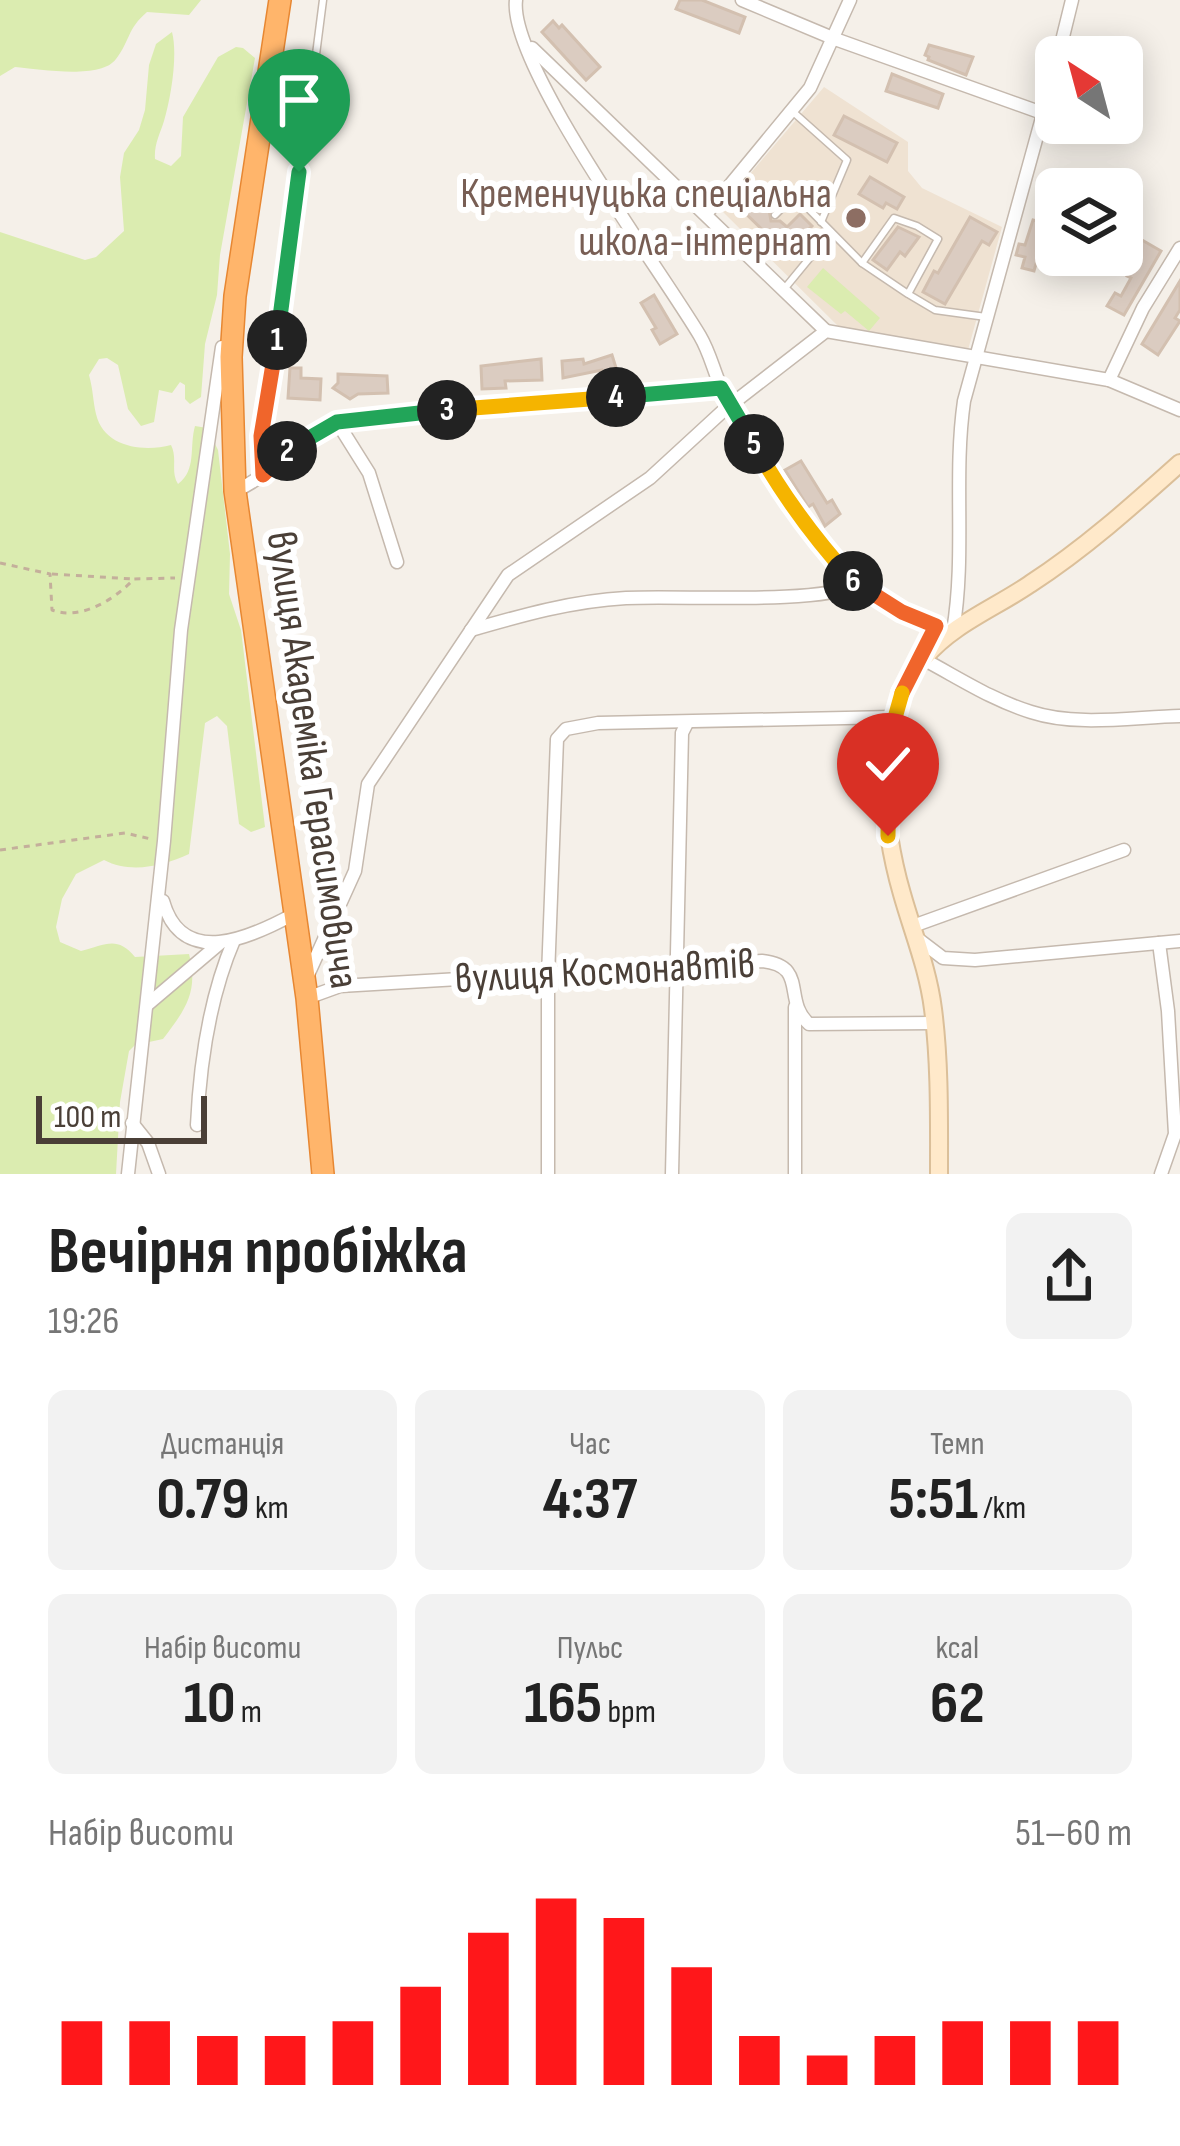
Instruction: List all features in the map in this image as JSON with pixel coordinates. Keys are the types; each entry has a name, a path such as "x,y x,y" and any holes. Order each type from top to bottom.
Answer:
{"highway":[{"name":"вулиця Академіка Герасимовича","path":"280,0 235,296 231,357 235,491 306,990 323,1174"}],"main road":[{"path":"939,1174 934,1023 916,933 888,836 887,761 893,717 922,659 944,628 1072,556 1180,464"}],"street":[{"path":"516,0 514,8 524,38 581,149 699,333 721,388 778,487 814,539 856,585 902,612 944,628 961,548 959,434 975,356 1036,144"},
{"path":"742,0 835,39 1035,110"},
{"path":"707,213 810,88 850,0"},
{"path":"1063,36 1072,0"},
{"path":"524,38 826,331 1109,380 1180,410"},
{"path":"1109,380 1143,308 1180,248"},
{"path":"128,1174 189,577 225,325 235,296"},
{"path":"306,990 355,871 368,784 508,575 650,478 826,331"},
{"path":"235,491 263,475 284,453 337,422 721,388"},
{"path":"337,422 369,473 397,562"},
{"path":"472,631 571,604 624,598 790,595 856,585"},
{"path":"922,659 990,697 1036,714 1180,716"},
{"path":"548,1174 548,976 557,739 579,724 893,717"},
{"path":"672,1174 682,733 687,723"},
{"path":"1124,850 916,933 943,958 975,960 1180,941"},
{"path":"160,888 169,920 180,932 219,944"},
{"path":"147,1005 219,944 294,914"},
{"path":"196,1125 214,995 234,940"},
{"path":"1159,943 1175,1135 1161,1174"},
{"name":"вулиця Космонавтів","path":"306,990 773,962 789,973 803,1020 820,1026 934,1023"},
{"path":"795,1005 796,1174"},
{"path":"133,1123 148,1143 159,1174"}],"lane":[{"path":"263,475 261,436 286,289 323,0"},
{"path":"791,110 847,160 821,222"},
{"path":"775,215 795,195 862,263 908,294 935,310 986,317"},
{"path":"862,263 895,218 938,239 908,294"},
{"path":"784,288 831,232"}],"path":[{"path":"0,563 50,574 189,577"},
{"path":"50,574 52,610 60,614 74,614 117,597 134,579"},
{"path":"0,850 125,833 164,842"}],"shaded area":[{"name":"Кременчуцька спеціальна школа-інтернат","path":"824,87 908,142 908,171 922,188 1002,227 968,350 842,330 720,209"}],"green space":[{"path":"0,0 201,0 189,15 147,12 108,65 69,72 15,67 0,76"},
{"path":"172,32 171,88 155,154 155,159 171,166 181,156 183,117 218,57 236,47 255,58 205,344 201,397 190,404 180,382 172,393 159,390 154,422 141,426 128,409 118,365 99,359 89,375 96,414 107,434 126,445 171,445 178,484 190,465 195,426 207,428 218,450 230,554 229,594 241,630 265,827 251,832 239,824 227,726 217,716 205,723 189,854 147,867 104,860 76,874 62,899 56,927 60,942 81,951 116,944 135,957 189,954 191,990 163,1039 135,1045 129,1051 116,1174 0,1174 0,232 85,260 96,257 124,231 120,177 124,153 145,110 156,44"},
{"path":"823,268 880,318 869,331 807,287"}],"building":[{"path":"680,0 702,0 745,17 739,33 676,9"},
{"path":"553,21 600,67 586,80 542,32"},
{"path":"929,45 973,57 966,75 928,60"},
{"path":"892,74 943,94 938,108 886,91"},
{"path":"844,116 897,143 887,162 834,135"},
{"path":"870,177 904,197 897,209 886,203 883,208 859,194"},
{"path":"757,186 767,195 761,202 771,221 787,227 800,214 812,226 786,253 738,206"},
{"path":"970,217 997,232 989,245 982,241 945,304 923,292"},
{"path":"1035,221 1034,271 1022,268 1025,257 1016,255 1019,244 1025,245"},
{"path":"898,227 919,237 887,270 873,260"},
{"path":"1143,241 1161,251 1124,315 1107,306 1115,293 1121,296 1131,278 1127,276 1143,276"},
{"path":"1180,281 1180,310 1175,318 1180,321 1158,355 1142,344"},
{"path":"654,295 677,334 660,344 641,303"},
{"path":"612,355 617,371 563,378 562,361 583,359 584,364"},
{"path":"541,359 542,380 505,381 506,388 482,389 481,366"},
{"path":"290,368 301,368 301,378 321,379 320,400 288,398"},
{"path":"338,374 387,376 388,393 358,394 350,399 333,388"},
{"path":"801,461 827,503 832,500 840,514 825,526 785,470"}],"place":[{"name":"Кременчуцька спеціальна школа-інтернат","path":"856,218"}],"route":[{"path":"299,172 286,289 261,436 263,475 310,435 347,419 721,388 814,539 856,585 936,626 893,717 887,761 888,836"}]}
